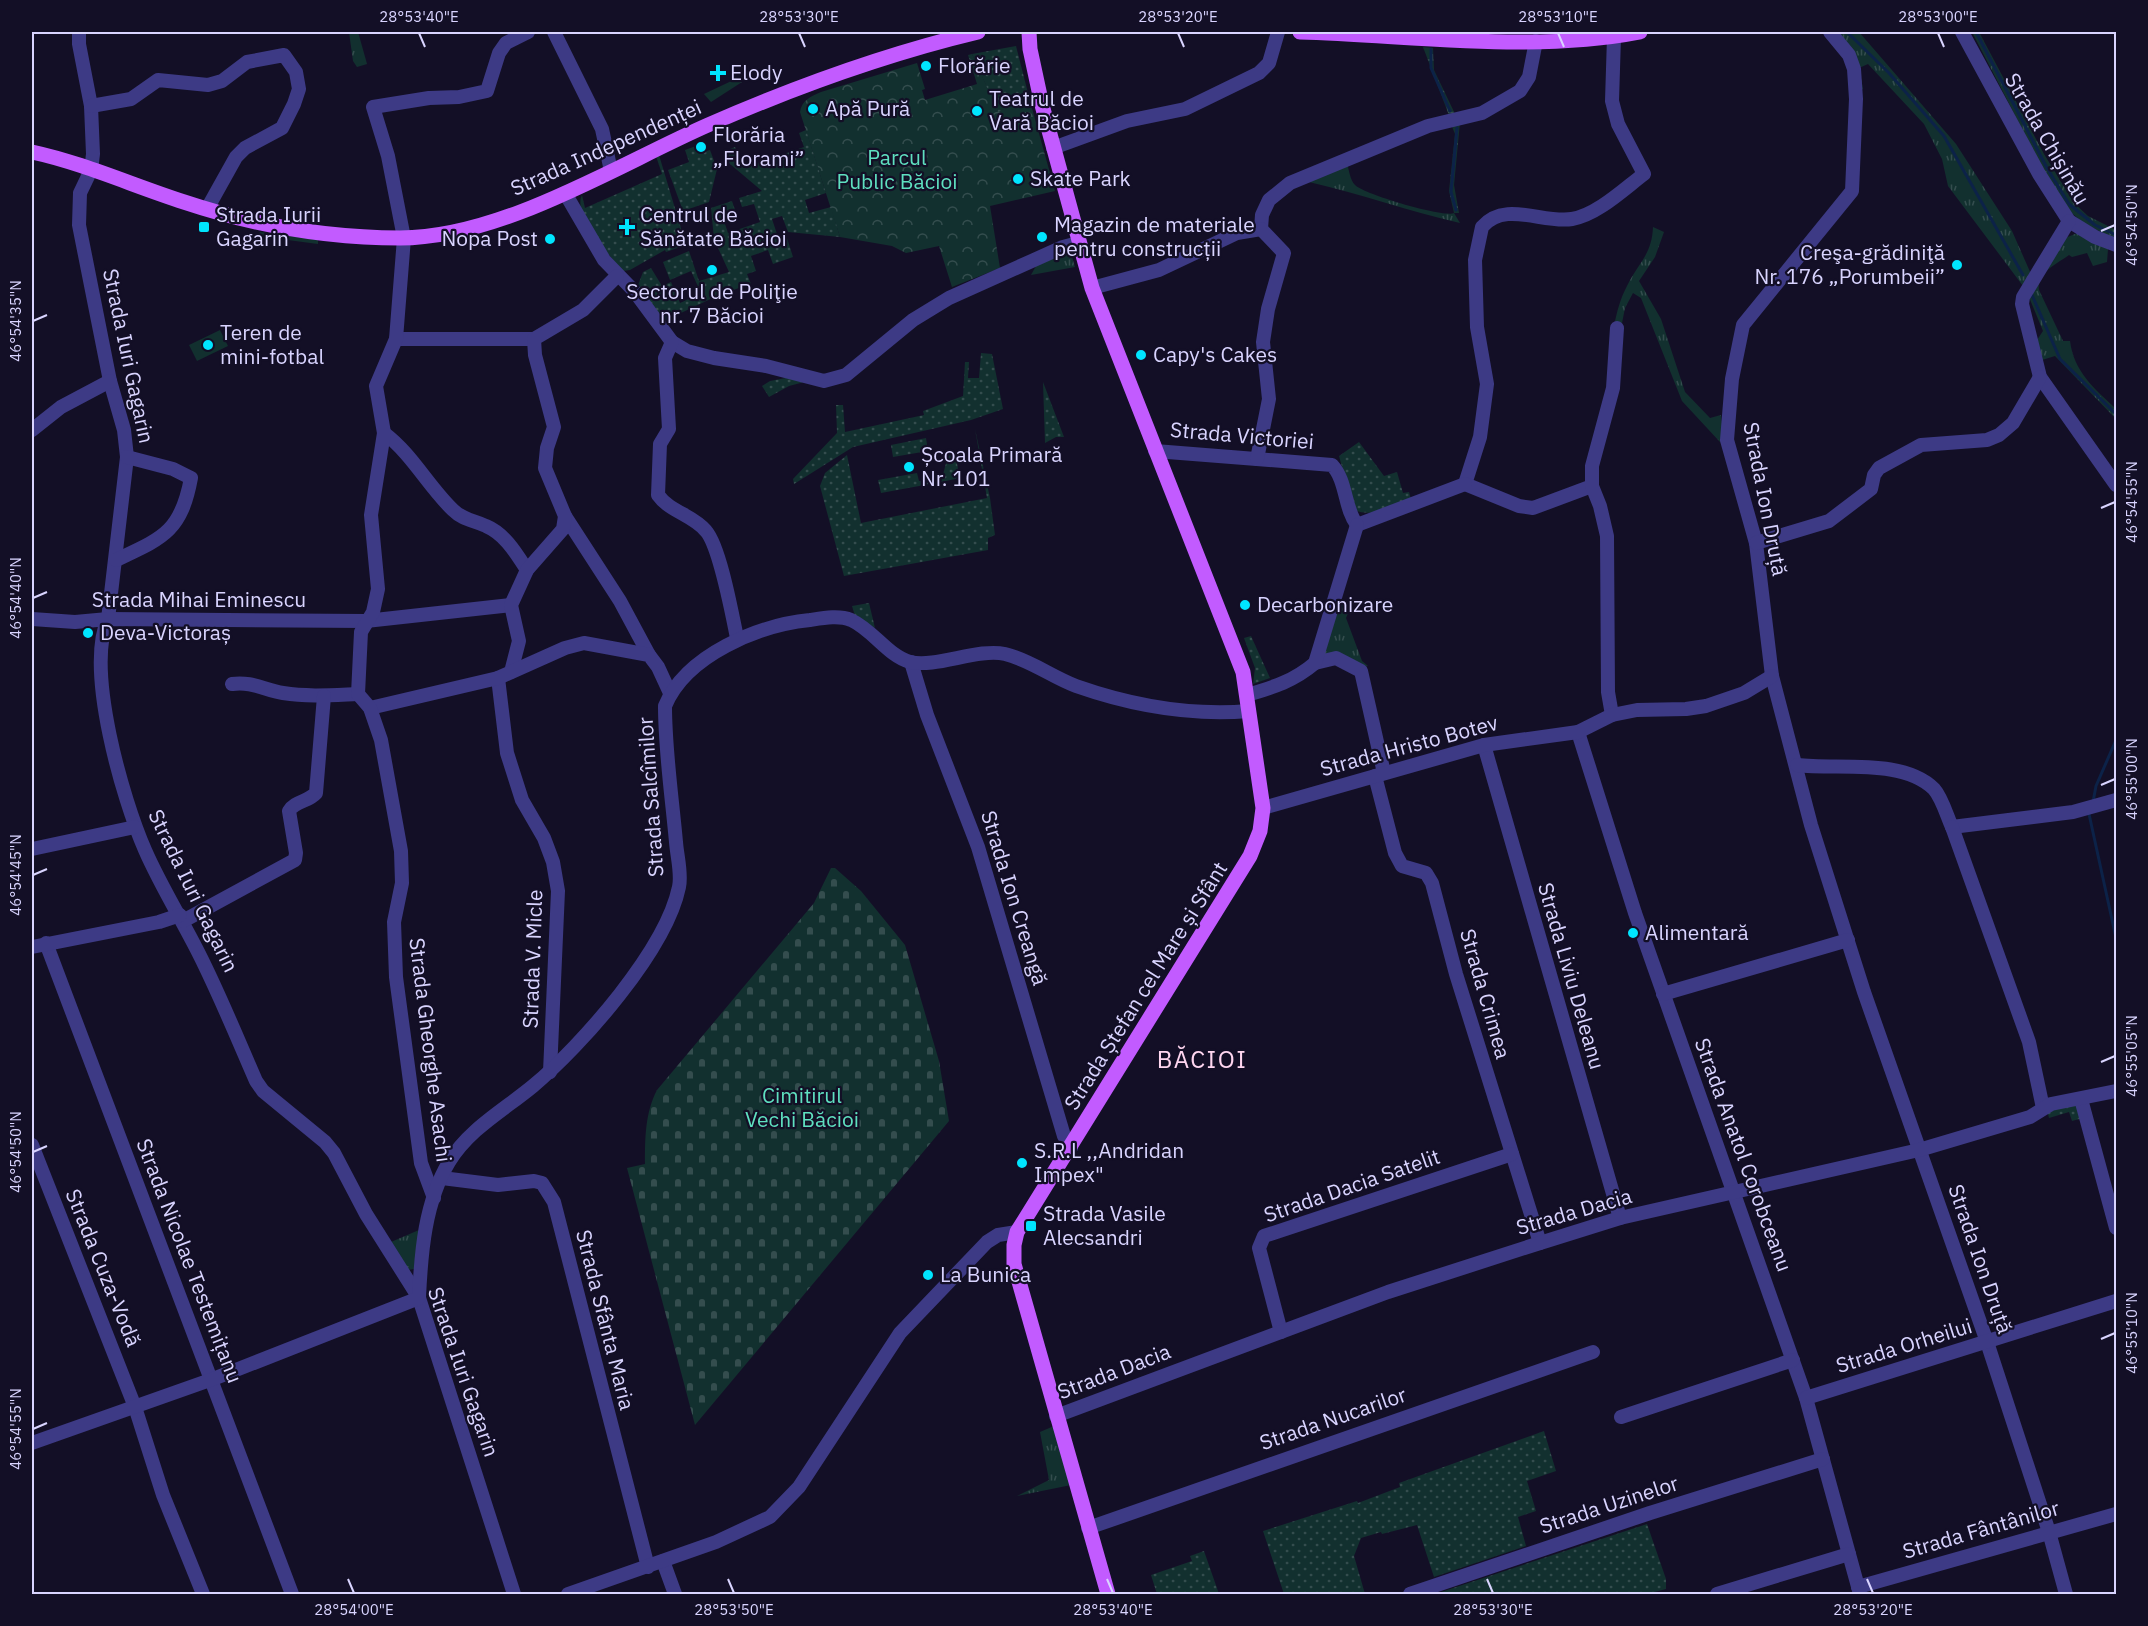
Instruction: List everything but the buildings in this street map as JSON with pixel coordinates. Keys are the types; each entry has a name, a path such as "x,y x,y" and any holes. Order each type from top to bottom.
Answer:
{"main road":[{"name":"Strada Independenței","path":"32,152 207,209 261,224 404,238 483,223 565,193 709,124 806,86 947,35 978,32"},
{"name":"Strada Ștefan cel Mare și Sfânt","path":"1029,32 1030,49 1053,148 1092,288 1238,658 1250,711 1263,808 1260,831 1250,856 1017,1232 1014,1245 1014,1264 1105,1594"},
{"path":"1300,32 1536,41 1614,37 1640,32"}],"street":[{"name":"Strada Iuri Gagarin","path":"79,32 79,44 92,106 93,154 91,170 80,193 79,225 110,381 124,430 127,457 108,619 103,632 103,695 119,770 135,826 146,852 182,918 227,1012 256,1082 262,1091 325,1142 334,1153 366,1214 419,1298 514,1594"},
{"path":"232,684 245,682 280,692 324,696 358,694 361,632 373,612 378,589 371,515 384,433 376,386 396,339 404,238 388,156 374,107 429,98 459,97 487,91 499,53 506,43 528,32"},
{"path":"554,32 602,129 611,171"},
{"path":"1053,148 1127,122 1185,109 1259,73 1269,63 1278,32"},
{"name":"Strada Ion Druță","path":"1830,32 1849,55 1854,69 1852,191 1743,325 1732,379 1727,440 1756,543 1772,676 1797,765 1797,776 1848,940 2049,1532 2066,1594"},
{"name":"Strada Chișinău","path":"1962,32 2039,174 2069,221 2095,237 2116,245"},
{"path":"1465,484 1480,437 1487,384 1478,327 1475,271 1478,239 1482,227 1499,215 1574,219 1593,210 1644,174 1618,124 1612,101 1614,37"},
{"path":"1257,459 1269,399 1263,342 1268,309 1284,253 1261,229 1262,215 1269,200 1290,183 1428,126 1482,113 1520,91 1529,77 1536,41"},
{"path":"92,106 131,99 158,80 208,85 222,81 247,62 284,55 296,72 299,89 282,128 245,148 236,157 207,209"},
{"path":"565,193 604,261 635,292 672,342 687,351 714,358 766,366 825,381 846,375 913,320 949,298 1063,247 1078,243"},
{"path":"2069,221 2023,297 2022,304 2040,377 2116,485"},
{"path":"1092,288 1159,270 1237,233 1261,229"},
{"path":"396,339 534,339 583,310 617,276"},
{"path":"1612,715 1608,692 1607,536 1600,506 1592,486 1592,466 1613,388 1617,328"},
{"path":"534,339 535,356 554,427 547,448 545,468 565,516 620,601 649,655 658,667 670,693 688,675 737,638 791,622 828,618 849,619 911,662 1004,654 1074,685 1152,708 1181,712 1250,711"},
{"path":"672,342 665,358 669,429 660,444 658,495 664,504 693,519 707,531 714,544 737,638"},
{"path":"1756,543 1829,520 1867,493 1879,468 1921,445 1987,440 2000,435 2013,423 2040,377"},
{"path":"32,430 61,407 110,381"},
{"path":"384,433 404,450 451,508 465,520 497,532 510,544 527,570"},
{"name":"Strada Victoriei","path":"1155,451 1332,465 1341,483 1352,518 1357,525"},
{"path":"116,560 145,547 178,521 186,506 191,478 173,469 127,457"},
{"path":"1247,695 1299,677 1315,663 1357,525 1465,484 1520,506 1533,508 1592,486"},
{"path":"511,672 519,641 511,605 527,570 563,529 565,516"},
{"name":"Strada Mihai Eminescu","path":"32,619 75,622 108,619 366,621 511,605"},
{"path":"519,641 540,659"},
{"path":"370,708 498,678 584,643 649,655"},
{"name":"Strada Crimea","path":"1315,663 1336,658 1361,671 1398,860 1408,870 1419,870 1426,873 1432,882 1456,974 1540,1243"},
{"name":"Strada Ion Creangă","path":"911,662 942,755 978,847 1064,1136 1071,1148"},
{"path":"658,667 688,675"},
{"name":"Strada Hristo Botev","path":"1263,808 1484,745 1578,732 1612,715 1637,710 1686,709 1706,706 1744,693 1772,676"},
{"name":"Strada V. Micle","path":"498,678 507,753 522,800 550,854 558,891 550,1072"},
{"name":"Strada Salcîmilor","path":"434,1198 449,1162 467,1138 550,1072 572,1050 626,984 652,948 670,915 680,885 665,728 665,706 670,693"},
{"name":"Strada Gheorghe Asachi","path":"358,694 370,708 381,740 401,851 402,883 394,922 396,977 421,1162 434,1198"},
{"path":"32,948 46,943 182,918 295,860 296,853 289,811 292,805 312,798 316,793 324,696"},
{"name":"Strada Anatol Corobceanu","path":"1578,732 1664,994 1806,1398 1859,1591"},
{"name":"Strada Liviu Deleanu","path":"1484,745 1620,1218"},
{"path":"1797,765 1824,768 1896,769 1918,778 1935,790 1952,827 2029,1042 2043,1108"},
{"path":"1952,827 2073,812 2116,800"},
{"path":"32,849 135,826"},
{"path":"1664,994 1848,940"},
{"name":"Strada Nicolae Testemițanu","path":"46,943 213,1379 292,1594"},
{"name":"Strada Dacia","path":"1056,1416 1388,1292 1620,1218 1919,1150 2030,1117 2043,1108 2116,1091"},
{"path":"2081,1099 2116,1228"},
{"name":"Strada Cuza-Vodă","path":"32,1145 135,1407 163,1495 203,1594"},
{"name":"Strada Dacia Satelit","path":"1281,1332 1259,1248 1264,1236 1512,1154"},
{"name":"Strada Sfânta Maria","path":"442,1178 498,1185 534,1181 542,1183 549,1190 648,1567"},
{"path":"32,1443 213,1379 419,1298 421,1252 434,1198"},
{"path":"568,1594 648,1567 750,1528 777,1510 799,1487 900,1333 987,1242 999,1235 1017,1232"},
{"name":"Strada Orheilui","path":"1806,1398 2116,1301"},
{"name":"Strada Nucarilor","path":"1088,1528 1593,1352"},
{"path":"1621,1417 1793,1360"},
{"name":"Strada Uzinelor","path":"1410,1594 1650,1513 1823,1459"},
{"name":"Strada Fântânilor","path":"1859,1591 2049,1532 2116,1514"},
{"path":"1718,1594 1849,1554"},
{"path":"663,1561 675,1594"}],"green space":[{"path":"349,32 358,32 367,64 357,67 353,61"},
{"path":"1833,32 1859,32 1956,144 2012,231 2031,274 2023,286 1948,186 1942,159 1924,124 1868,64 1859,68 1863,89 1860,90"},
{"path":"1972,32 1979,32 2044,154 2074,203 2088,216 2116,230 2116,240 2084,223 2069,211 2046,175"},
{"path":"1016,46 1030,101 998,112 972,54"},
{"path":"1423,47 1433,48 1434,70 1456,116 1450,118"},
{"name":"Parcul Public Băcioi","path":"972,54 998,111 1030,101 1055,191 990,206 1000,268 952,287 939,246 906,253 892,246 840,237 800,112 810,97 821,92 917,63 925,89 922,90 925,100 977,84 968,55"},
{"path":"742,76 742,82 711,102 704,94"},
{"path":"1460,122 1454,185 1459,213 1454,213 1449,191 1455,134 1451,124"},
{"path":"806,130 826,193 805,200 809,213 831,207 840,237 788,232 782,216 772,219 779,240 787,238 793,257 773,264 768,250 751,256 756,271 747,274 751,284 721,294 664,321 638,285 643,272 651,268 662,286 671,282 680,303 701,293 691,271 670,280 663,262 689,251 699,281 729,272 714,239 711,208 732,201 735,210 722,215 728,233 760,222 754,204 742,207 739,198 762,191 730,164 725,151 735,147 743,168 804,147 799,133"},
{"path":"696,146 698,153 710,150 717,169 709,202 683,211 668,170 689,162 685,150"},
{"path":"659,155 686,245 666,252 665,250 630,270 623,271 587,224 580,203 582,195 585,208 662,174 656,156"},
{"path":"1347,163 1352,180 1361,189 1420,209 1447,214 1454,213 1460,223 1309,182"},
{"path":"1653,227 1664,232 1655,257 1639,281 1661,319 1685,392 1710,418 1721,415 1724,443 1720,442 1682,401 1641,298 1633,293 1625,308 1621,328 1614,326 1625,291 1650,245"},
{"path":"260,232 318,240 318,244 258,236"},
{"path":"2080,232 2108,249 2107,262 2093,266 2087,253 2072,257 2069,255 2044,274 2039,290 2063,341 2070,341 2072,352 2081,371 2116,409 2116,419 2055,356 2042,360 2037,340 2043,331 2029,297 2065,238"},
{"path":"1070,250 1075,267 1031,275 1036,266"},
{"name":"Teren de mini-fotbal","path":"220,330 228,346 197,361 189,345"},
{"path":"981,353 992,354 1003,409 971,420 853,447 794,484 793,479 837,433 836,405 843,405 845,432 924,415 923,411 963,396 965,362 969,362 968,378 979,378"},
{"path":"796,376 808,381 789,386 769,397 762,386 770,381"},
{"path":"1043,382 1064,437 1056,437 1045,443"},
{"path":"975,429 990,498 995,535 988,538 988,550 844,576 820,486 825,473 847,455 861,523 987,498"},
{"path":"926,438 928,451 893,457 891,445"},
{"path":"1359,442 1384,476 1397,472 1403,493 1409,492 1411,499 1376,512 1354,510 1339,456"},
{"path":"955,454 960,478 941,482 948,456"},
{"path":"917,473 919,481 930,480 930,484 881,493 878,480"},
{"path":"1345,602 1348,613 1346,618 1362,661 1368,666 1360,667 1322,656 1339,604"},
{"path":"869,603 875,628 855,616 852,606"},
{"path":"1251,636 1270,678 1253,684 1255,668 1244,638"},
{"name":"Cimitirul Vechi Băcioi","path":"831,868 835,868 861,891 905,945 939,1061 949,1121 695,1425 627,1168 645,1164 648,1117 657,1090 814,903"},
{"path":"2075,1104 2083,1118 2072,1121 2069,1112 2049,1118 2047,1110"},
{"path":"419,1230 414,1269 407,1270 391,1242"},
{"path":"1054,1426 1071,1485 1017,1496 1049,1480 1040,1432"},
{"path":"1544,1431 1556,1471 1527,1481 1536,1511 1518,1517 1526,1546 1434,1577 1417,1525 1382,1534 1381,1532 1361,1538 1354,1556 1365,1594 1284,1594 1263,1531 1357,1501 1358,1503 1400,1487 1399,1483"},
{"path":"1647,1524 1666,1579 1666,1589 1647,1594 1435,1594"},
{"path":"1204,1551 1219,1594 1157,1594 1151,1575 1192,1561 1190,1556"}],"waterway":[{"path":"1847,32 1889,73 1944,136 2023,275"},
{"path":"1976,32 2047,168 2069,204 2095,225 2116,235"},
{"path":"1431,49 1431,68 1450,111"},
{"path":"1456,210 1451,192 1457,128"},
{"path":"2032,295 2060,359 2116,414"},
{"path":"2093,802 2096,786 2116,740"},
{"path":"2089,814 2116,938"}],"place":[{"name":"Florărie","path":"926,66"},
{"name":"Elody","path":"718,73"},
{"name":"Apă Pură","path":"813,109"},
{"name":"Teatrul de Vară Băcioi","path":"977,111"},
{"name":"Florăria „Florami”","path":"701,147"},
{"name":"Skate Park","path":"1018,179"},
{"name":"Strada Iurii Gagarin","path":"204,227"},
{"name":"Centrul de Sănătate Băcioi","path":"627,227"},
{"name":"Magazin de materiale pentru construcții","path":"1042,237"},
{"name":"Nopa Post","path":"550,239"},
{"name":"Creşa-grădiniţă Nr. 176 „Porumbeii”","path":"1957,265"},
{"name":"Sectorul de Poliţie nr. 7 Băcioi","path":"712,270"},
{"name":"Teren de mini-fotbal","path":"208,345"},
{"name":"Capy's Cakes","path":"1141,355"},
{"name":"Școala Primară Nr. 101","path":"909,467"},
{"name":"Decarbonizare","path":"1245,605"},
{"name":"Deva-Victoraș","path":"88,633"},
{"name":"Alimentară","path":"1633,933"},
{"name":"S.R.L ,,Andridan Impex\"","path":"1022,1163"},
{"name":"Strada Vasile Alecsandri","path":"1031,1226"},
{"name":"La Bunica","path":"928,1275"}],"district":[{"name":"BĂCIOI","path":"1202,1060"}]}
